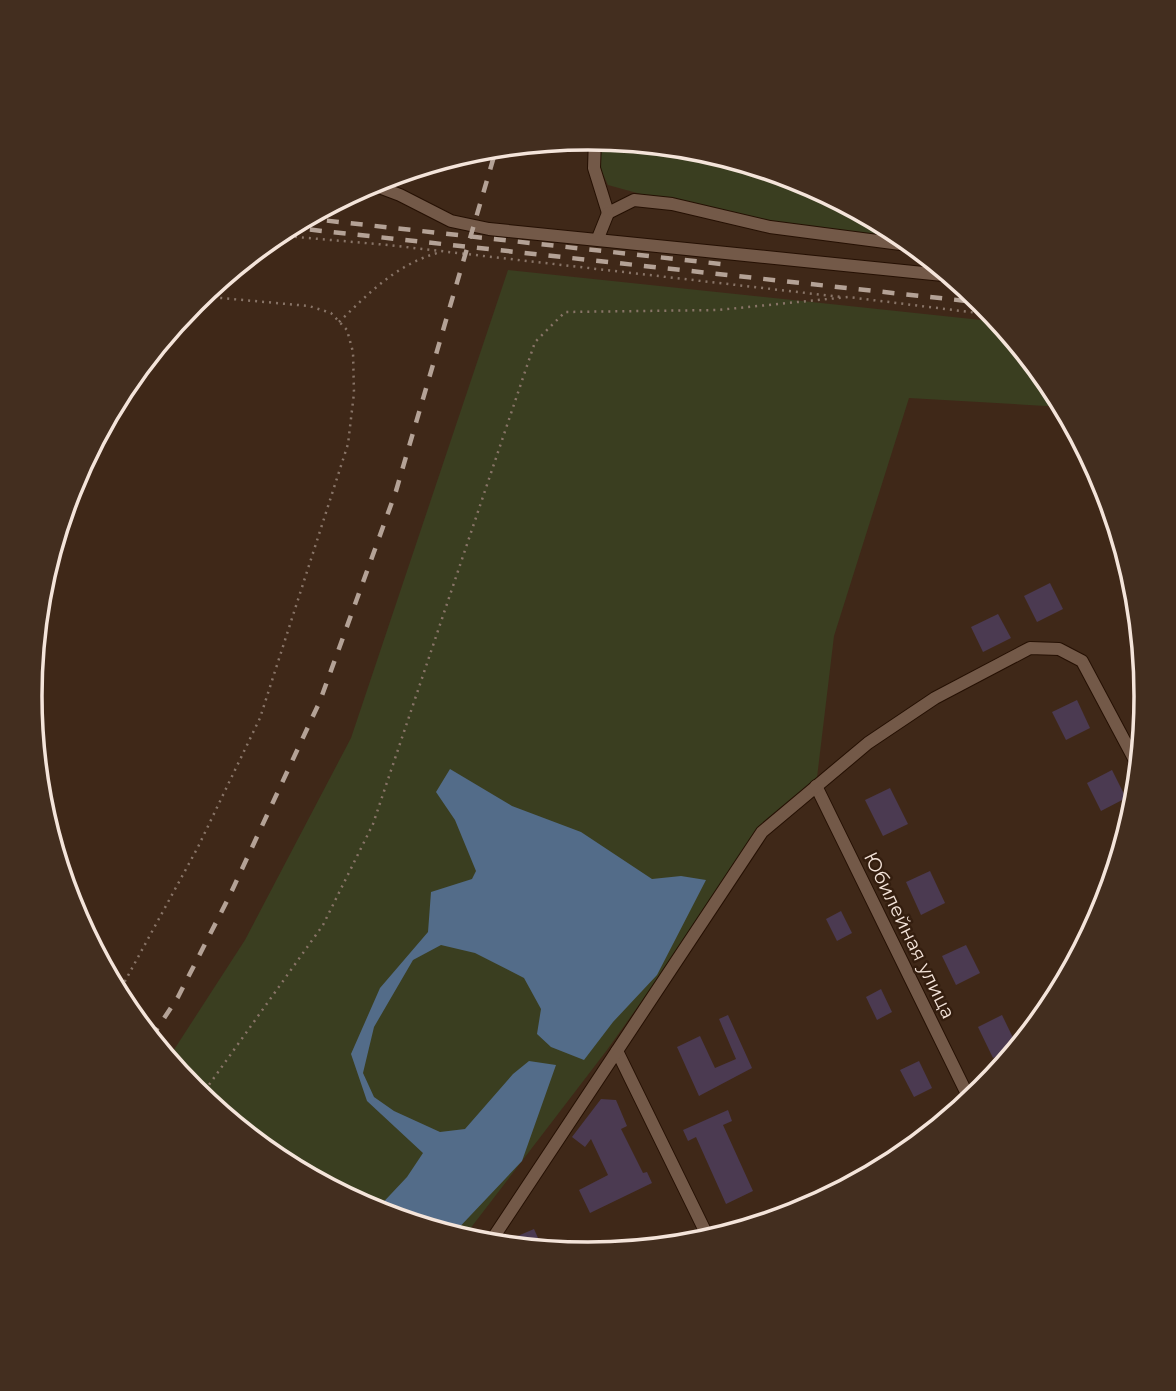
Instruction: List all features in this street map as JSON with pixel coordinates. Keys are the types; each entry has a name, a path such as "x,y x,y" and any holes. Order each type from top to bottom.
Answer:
{"street":[{"path":"595,150 594,167 608,213 598,238"},
{"path":"384,189 451,221 489,229 935,274"},
{"path":"608,213 634,200 672,204 770,227 892,243"},
{"path":"496,1233 762,832 868,743 936,698 1030,648 1059,649 1082,661 1131,752"},
{"name":"Юбилейная улица","path":"816,786 965,1090"},
{"path":"617,1051 704,1229"}],"path":[{"path":"293,237 444,251 978,313"},
{"path":"339,322 377,284 418,258 444,251"},
{"path":"124,983 198,847 260,718 321,535 348,444 354,393 353,352 346,330 331,313 309,306 215,297"},
{"path":"208,1087 323,925 373,824 535,342 565,312 718,310 848,297"}],"green space":[{"path":"602,150 659,154 729,168 764,178 829,206 903,250 804,234 608,185 599,166"},
{"path":"508,270 985,320 1021,363 1051,406 909,398 834,636 816,786 762,832 607,1050 470,1228 412,1213 315,1168 256,1129 228,1106 173,1051 245,940 351,738"}],"water":[{"path":"450,769 512,806 581,832 652,879 681,876 706,880 657,975 613,1022 584,1060 551,1047 537,1034 541,1009 524,978 475,953 441,945 413,960 374,1027 363,1073 374,1097 394,1111 440,1132 465,1129 513,1074 529,1061 556,1065 522,1161 460,1226 384,1202 407,1177 423,1153 367,1101 351,1054 380,988 428,932 431,892 472,879 476,871 455,820 436,792"}],"building":[{"path":"1050,583 1063,609 1037,622 1024,596"},
{"path":"998,614 1011,638 983,652 971,627"},
{"path":"1077,700 1090,728 1066,740 1052,712"},
{"path":"1112,770 1124,799 1101,811 1087,783"},
{"path":"890,788 908,824 883,836 865,800"},
{"path":"930,871 945,903 921,915 906,882"},
{"path":"841,911 852,933 837,941 826,919"},
{"path":"966,945 980,973 956,985 942,956"},
{"path":"881,989 892,1012 877,1020 866,997"},
{"path":"728,1015 752,1068 699,1096 677,1047 700,1036 715,1068 736,1059 719,1019"},
{"path":"1002,1015 1013,1038 1000,1054 993,1058 978,1027"},
{"path":"919,1061 932,1088 914,1097 900,1070"},
{"path":"601,1099 616,1100 627,1126 621,1129 643,1173 647,1172 652,1183 590,1213 579,1190 608,1175 591,1139 585,1147 572,1137"},
{"path":"728,1110 732,1121 723,1125 753,1191 726,1204 696,1137 688,1141 683,1130"},
{"path":"534,1229 538,1239 517,1237"}],"railway":[{"path":"156,1030 178,997 229,897 320,701 396,491 494,158"},
{"path":"321,220 721,264"},
{"path":"305,229 965,301"}]}
